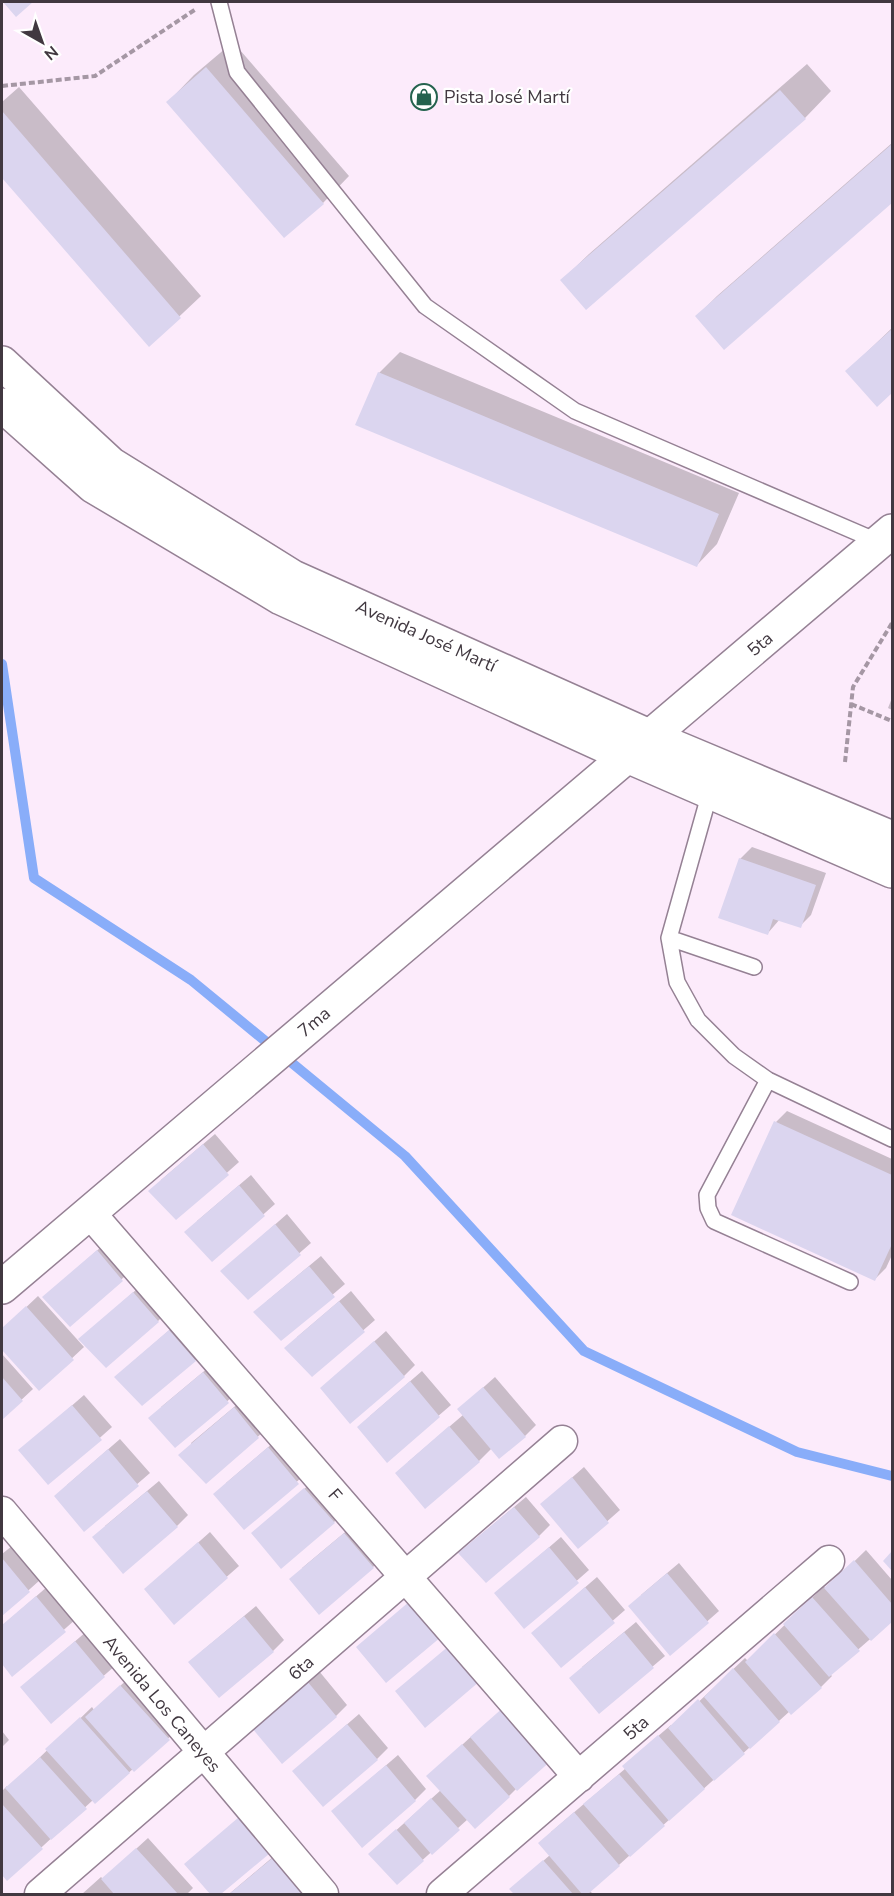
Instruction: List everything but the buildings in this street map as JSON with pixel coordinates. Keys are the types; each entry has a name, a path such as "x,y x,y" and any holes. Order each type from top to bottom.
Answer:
{"main road":[{"name":"Avenida José Martí","path":"2,363 111,464 293,577 639,747 710,792 892,871"},
{"name":"Avenida José Martí","path":"2,405 93,486 282,598 639,747 892,838"},
{"name":"5ta","path":"639,747 886,537"},
{"name":"7ma","path":"2,1287 639,747"}],"street":[{"name":"F","path":"90,1213 579,1777"},
{"name":"6ta","path":"40,1894 562,1441"},
{"name":"Avenida Los Caneyes","path":"2,1512 323,1894"},
{"name":"5ta","path":"442,1894 829,1561"}],"lane":[{"path":"219,2 237,72 425,306 575,411 886,537"},
{"path":"710,792 669,938 677,982 698,1020 734,1056 768,1080 892,1139"},
{"path":"669,938 754,967"},
{"path":"768,1080 707,1195 708,1208 714,1221 850,1282"}],"path":[{"path":"2,86 95,76 197,8"},
{"path":"845,762 853,687 892,623"},
{"path":"851,704 892,721"}],"waterway":[{"path":"2,664 34,878 191,980 405,1156 584,1351 797,1452 892,1476"}],"place":[{"name":"Pista José Martí","path":"424,97"}]}
